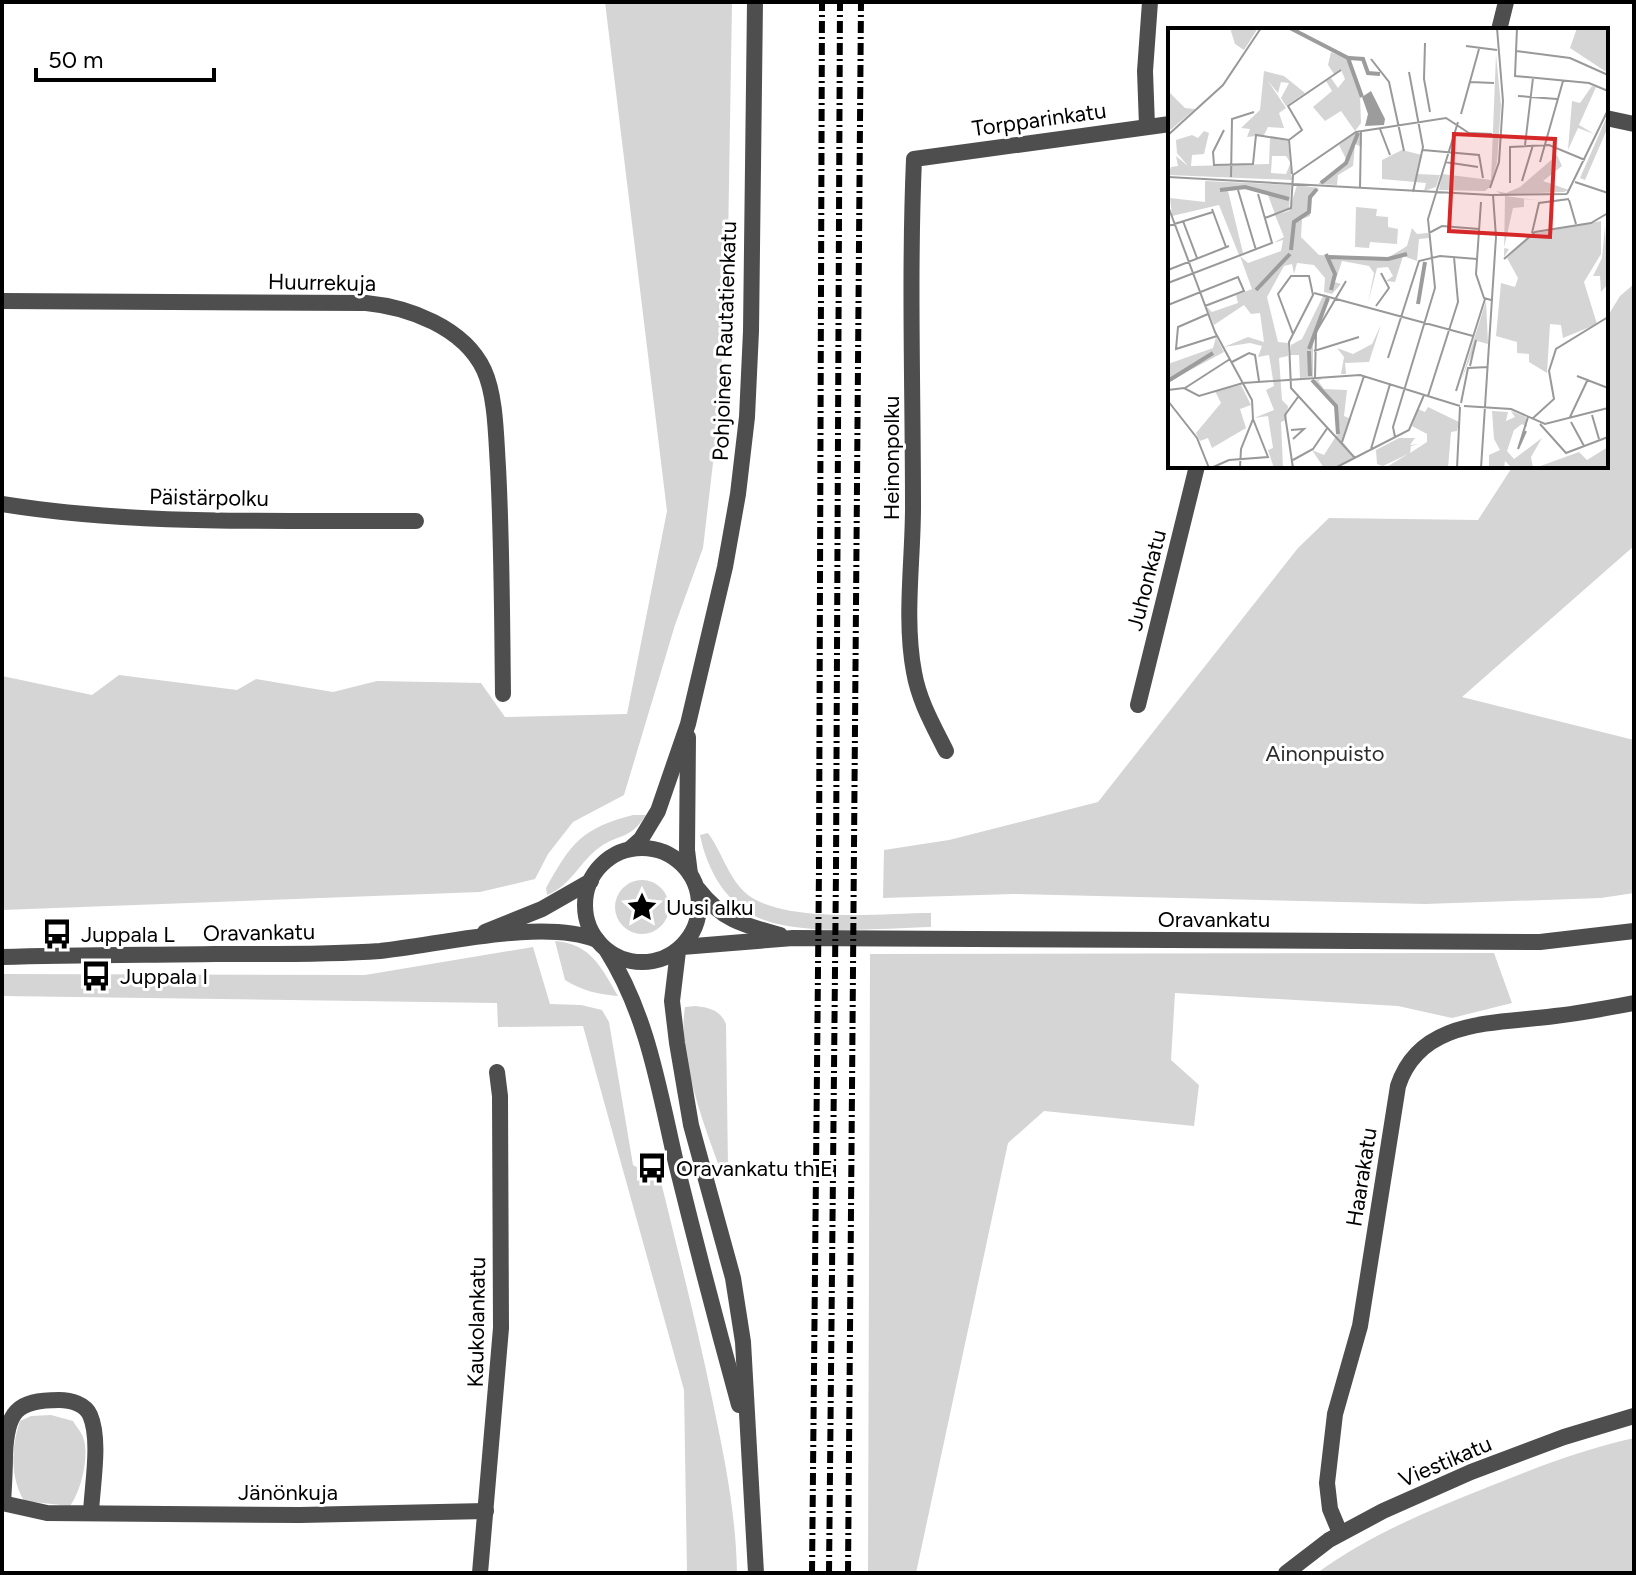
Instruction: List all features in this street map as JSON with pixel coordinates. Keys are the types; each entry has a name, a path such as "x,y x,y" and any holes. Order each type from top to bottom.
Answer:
{"street":[{"name":"Pohjoinen Rautatienkatu","path":"631,848 641,839 658,811 688,724 725,567 738,494 747,417 751,331 755,2"},
{"path":"1147,126 1145,71 1150,2"},
{"path":"1500,28 1506,2"},
{"path":"1608,118 1634,124"},
{"name":"Torpparinkatu","path":"914,159 1168,124"},
{"name":"Heinonpolku","path":"914,159 910,616 921,702 946,751"},
{"name":"Huurrekuja","path":"2,301 366,303 394,306 440,325 466,347 484,369 495,425 501,526 503,694"},
{"name":"Juhonkatu","path":"1138,705 1197,468"},
{"name":"Päistärpolku","path":"2,504 157,520 416,521"},
{"name":"Pohjoinen Rautatienkatu","path":"688,724 687,817 694,881"},
{"path":"747,1437 650,1049 623,976 588,925 585,911 591,881 607,860 631,848 669,855 681,863 694,881 697,921 680,949 672,983 673,1012 691,1125 733,1278 743,1342 756,1573"},
{"name":"Oravankatu","path":"468,938 542,909 591,881"},
{"name":"Oravankatu","path":"694,881 713,908 725,917 746,926 793,938"},
{"name":"Oravankatu","path":"680,949 793,938 1526,942 1634,931"},
{"name":"Oravankatu","path":"2,957 381,951 468,938 570,932 602,945"},
{"path":"602,945 621,958 642,962 661,960 680,949"},
{"name":"Haarakatu","path":"1340,1533 1330,1509 1327,1483 1335,1414 1360,1326 1398,1086 1405,1066 1430,1043 1466,1026 1558,1016 1634,1003"},
{"name":"Kaukolankatu","path":"480,1573 501,1328 500,1096 497,1072"},
{"name":"Jänönkuja","path":"91,1513 95,1438 90,1414 80,1404 64,1400 37,1401 21,1406 10,1416 6,1428 3,1503 47,1513 300,1515 486,1511"},
{"name":"Viestikatu","path":"1286,1573 1340,1533 1471,1472 1564,1437 1634,1416"}],"green space":[{"path":"605,2 732,2 728,243 719,412 703,548 675,625 624,795 573,822 548,854 535,879 480,892 2,910 2,676 92,695 119,675 237,690 256,679 333,692 377,681 481,683 505,717 627,714 667,511"},
{"name":"Ainonpuisto","path":"1634,284 1634,546 1462,697 1634,740 1634,893 1601,898 1425,904 1013,894 883,898 884,850 949,840 1098,802 1298,548 1329,518 1478,520 1512,468 1608,468 1608,316 1620,296"},
{"path":"633,815 646,815 629,833 600,847 563,886 547,895 546,888 555,872 580,840 601,826"},
{"path":"708,833 741,889 765,904 786,910 836,915 931,913 931,927 824,930 764,920 739,906 721,886 703,848 700,835"},
{"path":"642,880 661,888 669,907 661,926 642,934 623,926 615,907 623,888"},
{"path":"555,941 586,952 600,967 618,996 590,991 565,980"},
{"path":"533,947 550,1004 581,1005 602,1010 609,1022 633,1165 661,1182 695,1320 726,1467 735,1530 737,1573 687,1573 684,1390 583,1026 498,1027 497,1003 2,996 2,974 365,975"},
{"path":"1494,953 1512,1003 1452,1018 1398,1006 1175,993 1171,1060 1199,1085 1194,1126 1044,1111 1008,1143 916,1573 868,1573 870,954"},
{"path":"685,1007 714,1010 726,1024 728,1167 720,1169 688,1067"},
{"path":"51,1415 73,1421 85,1445 83,1473 70,1506 24,1501 16,1482 14,1452 20,1421 31,1416"},
{"path":"1634,1438 1634,1573 1317,1573 1378,1535 1443,1505 1560,1460"}],"railway":[{"path":"812,1573 819,869 822,2"},
{"path":"829,1573 840,2"},
{"path":"848,1573 861,2"}],"place":[{"name":"Uusi alku","path":"642,907"},
{"name":"Juppala L","path":"57,934"},
{"name":"Juppala I","path":"96,976"},
{"name":"Oravankatu th E","path":"652,1168"}]}
